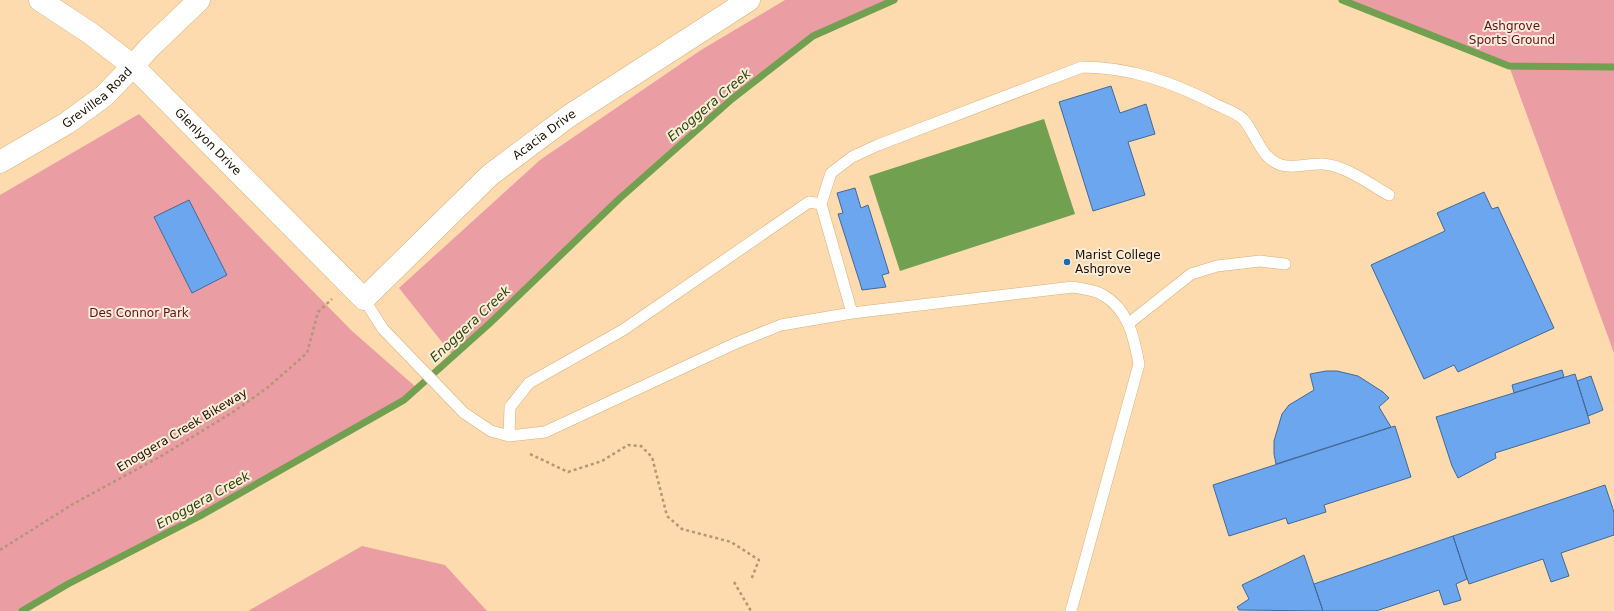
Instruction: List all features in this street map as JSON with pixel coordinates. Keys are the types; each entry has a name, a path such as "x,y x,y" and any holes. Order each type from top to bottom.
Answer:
{"street":[{"name":"Glenlyon Drive","path":"40,0 90,33 133,66 364,299"},
{"name":"Grevillea Road","path":"0,162 67,123 98,100 199,0"},
{"name":"Acacia Drive","path":"364,299 496,170 569,116 749,0"}],"lane":[{"path":"852,313 821,204 831,173 852,157 1082,67 1109,67 1149,76 1202,97 1242,118 1261,149 1280,165 1295,167 1322,164 1334,166 1389,195"},
{"path":"509,436 510,407 529,383 624,330 809,202 821,204"},
{"path":"1128,324 1191,274 1217,266 1260,261 1285,264"},
{"path":"364,299 383,329 464,413 491,431 509,436 545,432 736,343 781,325 852,313 1073,287 1103,295 1122,312 1133,333 1139,364 1070,611"}],"path":[{"name":"Enoggera Creek Bikeway","path":"0,550 73,504 163,455 233,412 267,388 307,354 318,312 333,298 364,299"},
{"path":"530,454 568,472 602,461 628,445 641,446 652,457 667,516 682,529 731,542 752,554 758,560 751,580"},
{"path":"734,582 751,611"}],"green space":[{"path":"785,0 894,0 813,36 732,99 619,199 489,324 453,356 399,288 540,160 701,50"},
{"name":"Ashgrove Sports Ground","path":"1342,0 1614,0 1614,353 1509,66"},
{"name":"Des Connor Park","path":"139,114 352,331 417,388 404,400 200,516 68,584 22,611 0,611 0,195"},
{"path":"362,546 445,565 487,611 248,611"}],"shaded area":[{"path":"1044,119 1075,214 900,271 869,176"}],"building":[{"path":"1111,86 1120,113 1146,104 1155,134 1128,142 1145,195 1093,211 1059,102"},
{"path":"855,188 861,208 868,205 889,273 882,275 886,287 862,290 838,214 843,213 837,193"},
{"path":"1484,192 1492,209 1498,207 1554,328 1458,372 1454,365 1424,379 1371,265 1445,231 1437,213"},
{"path":"189,200 227,275 192,293 154,217"},
{"path":"1562,370 1564,377 1514,393 1512,385"},
{"path":"1326,371 1337,371 1358,376 1383,392 1389,398 1379,407 1391,427 1276,464 1274,441 1282,414 1289,405 1314,390 1310,374"},
{"path":"1575,374 1590,423 1495,453 1496,458 1458,478 1452,466 1436,417"},
{"path":"1591,376 1603,410 1588,416 1577,381"},
{"path":"1395,426 1411,477 1324,505 1326,512 1288,524 1286,518 1229,536 1213,485"},
{"path":"1605,485 1614,512 1614,535 1561,553 1569,576 1551,582 1543,559 1469,584 1453,536"},
{"path":"1453,536 1467,579 1456,584 1461,600 1444,605 1439,590 1376,611 1323,611 1314,584"},
{"path":"1304,555 1323,611 1239,610 1237,607 1249,599 1242,585"}],"waterway":[{"name":"Enoggera Creek","path":"22,611 68,584 200,516 404,400 489,324 619,199 732,99 813,36 894,0"},
{"name":"Enoggera Creek","path":"1342,0 1509,66 1614,67"}],"place":[{"name":"Marist College Ashgrove","path":"1067,262"}]}
